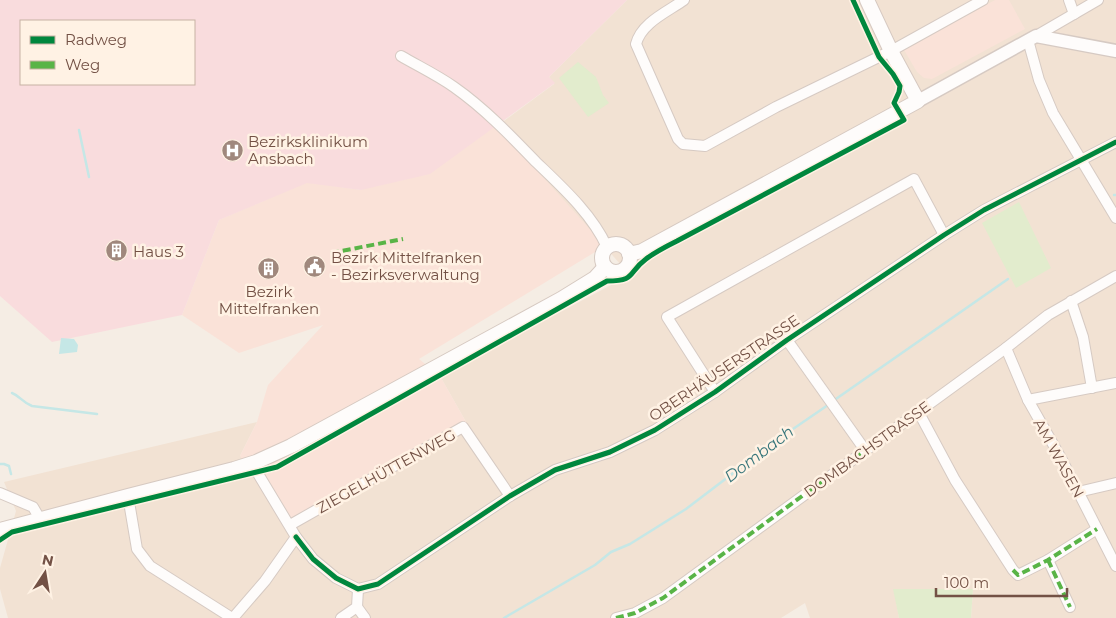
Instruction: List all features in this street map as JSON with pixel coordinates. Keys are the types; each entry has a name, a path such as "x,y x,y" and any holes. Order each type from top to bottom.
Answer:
{"main road":[{"path":"629,254 642,252 918,101 891,51 867,0"},
{"path":"617,244 626,249 629,254 629,263 622,271 613,272 604,267 602,263 602,254 607,247 617,244"},
{"path":"0,530 256,462 291,446 561,298 595,278 604,267"}],"street":[{"path":"684,0 650,23 638,35 636,44 678,139 684,144 705,146 776,107 891,51 983,0"},
{"path":"1069,0 1074,14"},
{"path":"918,101 1098,0"},
{"path":"1032,38 1116,52"},
{"path":"1032,38 1039,80 1053,113 1116,218"},
{"path":"400,56 453,86 479,107 521,146 581,208 601,232 607,247"},
{"name":"OBERHÄUSERSTRASSE","path":"358,589 378,584 393,575 510,496 556,470 610,452 655,430 715,392 787,340 984,210 1116,142"},
{"name":"OBERHÄUSERSTRASSE","path":"715,392 666,317 914,179 944,235"},
{"name":"DOMBACHSTRASSE","path":"616,618 635,613 663,598 1006,348 1048,315 1116,276"},
{"path":"1071,301 1083,337 1092,388"},
{"path":"787,340 866,450"},
{"name":"AM WASEN","path":"1006,348 1028,400 1116,566"},
{"path":"1028,400 1116,383"},
{"path":"918,411 955,480 1018,575 1048,560 1097,529"},
{"name":"ZIEGELHÜTTENWEG","path":"290,525 463,427 510,496"},
{"path":"256,462 257,472 296,537 313,559 336,578 358,589 357,607 365,618"},
{"path":"1078,492 1116,483"},
{"path":"0,493 32,507 40,519"},
{"path":"128,496 137,549 150,566 232,618 265,581 296,537"},
{"path":"1048,560 1070,607"},
{"path":"341,618 357,607"}],"shaded area":[{"name":"Bezirksklinikum Ansbach","path":"0,0 627,0 549,77 555,83 430,174 361,190 307,183 219,220 182,315 52,342 0,296"},
{"path":"627,0 1116,0 1116,618 971,618 973,589 894,589 899,618 810,618 805,603 781,618 8,618 0,589 0,568 16,511 4,482 257,422 240,456 470,429 440,376 630,275 497,126 554,84 549,77"},
{"path":"995,0 1009,0 1025,29 932,79 924,78 917,72 904,50"},
{"path":"497,126 605,246 419,359 440,376 470,429 285,530 240,456 257,422 268,385 323,325 239,353 182,315 219,220 307,182 361,190"}],"green space":[{"path":"578,62 596,77 603,95 609,103 588,117 559,78"},
{"path":"1019,202 1051,268 1016,288 982,223"},
{"path":"893,589 973,589 971,618 899,618"}],"water":[{"path":"61,338 74,339 78,345 77,352 59,354"}],"waterway":[{"path":"79,130 89,177"},
{"name":"Dombach","path":"833,401 1008,279"},
{"path":"12,393 32,406 97,414"},
{"name":"Dombach","path":"504,618 595,565 611,552 630,544 686,509 774,442 828,405"},
{"path":"0,464 9,466 11,474"}],"marked path":[{"path":"331,253 403,239"},
{"path":"616,618 635,613 663,598 865,450"},
{"path":"1013,570 1018,575 1048,560 1097,529"},
{"path":"1048,560 1070,607"}],"cycle path":[{"path":"0,540 12,532 277,467 607,281 628,278 640,264 661,249 904,120 894,103 900,86 879,57 853,0"},
{"path":"296,537 313,559 336,578 358,589 378,584 510,496 555,470 610,452 655,430 715,392 787,340 984,210 1116,142"}],"place":[{"name":"Bezirksklinikum Ansbach","path":"232,150"},
{"name":"Haus 3","path":"117,251"},
{"name":"Bezirk Mittelfranken - Bezirksverwaltung","path":"315,266"},
{"name":"Bezirk Mittelfranken","path":"269,268"}]}
